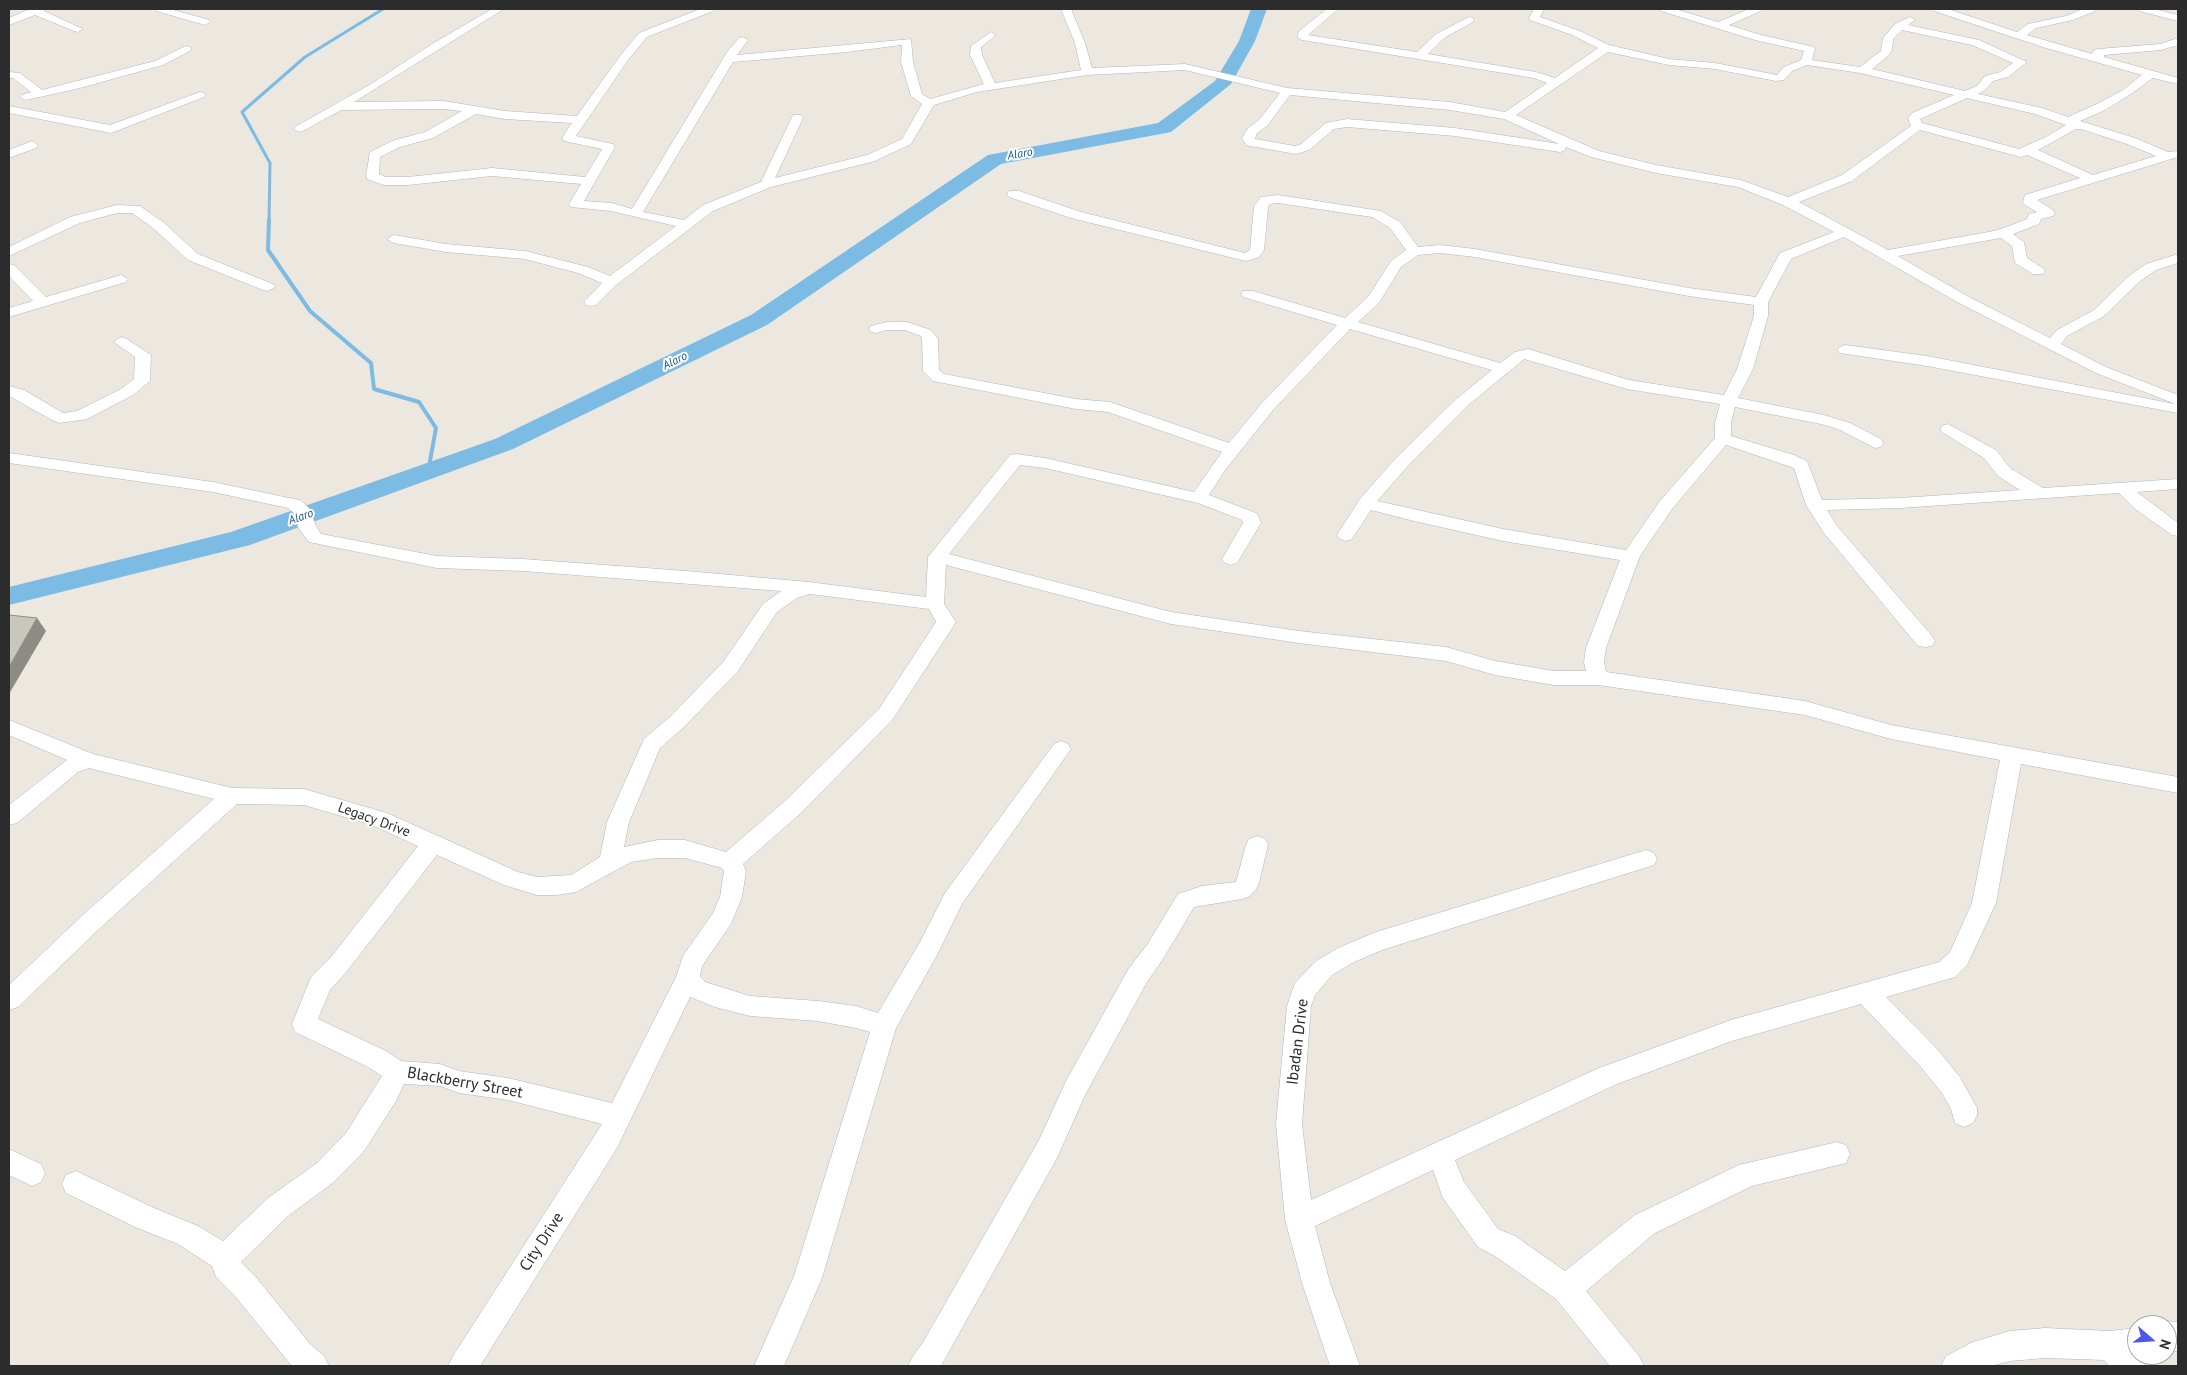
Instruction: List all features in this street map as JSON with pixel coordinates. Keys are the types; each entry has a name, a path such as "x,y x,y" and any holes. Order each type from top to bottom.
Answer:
{"street":[{"path":"166,9 206,22"},
{"path":"299,128 375,86 436,46 499,9"},
{"path":"685,224 635,214 612,207 576,204 609,147 568,138 624,58 644,35 709,9"},
{"path":"1066,9 1076,32 1087,72"},
{"path":"1333,9 1304,31 1302,37 1536,76 1555,82"},
{"path":"1539,9 1534,18 1576,33 1606,48 1669,62 1715,66 1780,78 1788,70 1806,62 1866,70 2038,111 2173,154"},
{"path":"1665,9 1759,38 1810,49 1806,62"},
{"path":"1718,26 1757,9"},
{"path":"1938,9 2098,59 2178,81"},
{"path":"2019,35 2032,26 2069,18 2091,9"},
{"path":"2143,9 2178,18"},
{"path":"9,22 37,10 78,29"},
{"path":"2051,11 2069,18"},
{"path":"1866,70 1887,50 1886,42 1888,38 1903,23 1924,17 1954,14"},
{"path":"1420,56 1440,36 1469,20"},
{"path":"1788,202 1847,178 1915,129 1914,118 1916,116 1981,88 1989,78 2010,72 2021,61 1974,42 1899,26"},
{"path":"991,35 976,46 976,55 991,86"},
{"path":"635,214 729,59 743,40"},
{"path":"2098,59 2098,52 2151,48 2178,40"},
{"path":"729,59 846,49 907,41 907,62 917,96 929,103"},
{"path":"1507,116 1606,48"},
{"path":"9,102 158,63 186,50"},
{"path":"591,302 611,282 708,208 766,184 872,158 907,141 929,103 991,86 1087,72 1185,67 1229,76 1287,92 1441,105 1507,116 1584,151"},
{"path":"1916,125 2021,153 2050,140 2127,92 2150,74"},
{"path":"9,75 16,75 38,92 36,95"},
{"path":"1287,92 1263,123 1252,132 1248,138 1250,142 1296,150 1305,147 1330,126 1347,123 1455,132 1584,151 1656,169 1729,181 1788,202 1887,255 1962,299 2052,345 2102,370 2178,400"},
{"path":"9,110 111,129 200,95"},
{"path":"339,106 444,106 505,115 581,120"},
{"path":"474,110 451,120 429,135 396,144 374,155 372,176 384,181 408,181 492,172 588,181"},
{"path":"9,120 26,113"},
{"path":"766,184 797,118"},
{"path":"9,154 32,145"},
{"path":"2025,150 2092,179"},
{"path":"1887,255 1898,251 2003,233 2032,222 2034,217 2048,213 2030,202 2030,198 2173,154"},
{"path":"1014,194 1076,215 1246,257 1254,254 1257,250 1261,206 1266,200 1278,199 1376,214 1395,225 1414,251"},
{"path":"9,252 75,220 117,209 135,209 158,224 193,257 268,287"},
{"path":"1598,678 1594,662 1596,648 1631,556 1666,505 1723,439 1723,423 1729,401 1746,369 1761,316 1761,302 1785,256 1845,232"},
{"path":"2003,233 2019,245 2020,260 2038,271"},
{"path":"394,239 446,248 533,257 583,270 611,282"},
{"path":"1203,499 1200,496 1202,492 1233,450 1274,401 1333,336 1374,300 1396,264 1414,251 1440,249 1475,253 1689,292 1761,302"},
{"path":"2052,345 2062,333 2099,313 2134,279 2150,267 2178,258"},
{"path":"9,268 43,303"},
{"path":"9,313 121,279"},
{"path":"1248,294 1502,368"},
{"path":"876,329 887,326 907,326 926,332 930,339 930,371 939,378 1076,404 1110,407 1233,450"},
{"path":"9,390 18,393 60,418 81,416 128,392 142,381 143,355 122,342"},
{"path":"1845,350 1927,361 2178,410"},
{"path":"1346,535 1366,502 1401,463 1460,404 1520,355 1528,354 1627,384 1729,401 1824,420 1844,426 1875,443"},
{"path":"1948,429 1990,454 2004,472 2013,479 2041,494"},
{"path":"1723,439 1788,459 1801,465 1815,505 1843,546 1925,641"},
{"path":"9,458 213,487 294,504 303,512 307,527 315,538 437,562 523,564 809,588 935,604"},
{"path":"730,862 793,807 886,714 946,622 935,604 937,557 1016,459 1045,463 1203,499 1252,519 1252,523 1231,559"},
{"path":"1815,505 1900,503 2178,484"},
{"path":"2123,488 2141,506 2178,531"},
{"path":"1366,502 1414,516 1503,535 1631,556"},
{"path":"937,557 1171,618 1299,637 1446,654 1495,668 1554,678 1598,678 1805,708 1891,732 2178,785"},
{"path":"612,861 611,854 618,822 651,744 678,721 731,666 770,608 790,594 809,588"},
{"name":"Legacy Drive","path":"9,727 88,760 232,796 304,797 379,819 512,879 537,886 557,886 576,883 612,861 628,854 658,849 685,849 730,862"},
{"path":"769,1366 808,1278 884,1026 929,948 954,899 1061,749"},
{"path":"1299,1218 1608,1076 1731,1031 1947,970 1959,958 1976,925 1984,903 2012,753"},
{"path":"9,816 71,767 88,760"},
{"path":"9,1000 92,921 232,796"},
{"name":"Blackberry Street","path":"433,843 340,964 320,984 304,1024 377,1059 397,1072 440,1076 458,1082 508,1090 619,1117"},
{"path":"923,1366 932,1354 1048,1149 1076,1087 1138,975 1155,952 1186,900 1202,895 1242,890 1248,883 1257,845"},
{"name":"Ibadan Drive","path":"1345,1366 1316,1283 1299,1218 1290,1124 1299,1006 1304,990 1313,978 1331,963 1376,942 1646,860"},
{"name":"City Drive","path":"463,1366 608,1139 688,977 691,963 723,918 731,897 735,871 730,862"},
{"path":"688,977 696,989 715,997 750,1006 828,1012 884,1026"},
{"path":"1865,992 1929,1058 1950,1085 1964,1108 1964,1115"},
{"path":"225,1258 278,1207 326,1172 355,1142 387,1093 397,1072"},
{"path":"1440,1154 1453,1189 1488,1238 1505,1246 1566,1289 1629,1366"},
{"path":"1566,1289 1645,1224 1670,1211 1749,1174 1837,1154"},
{"path":"9,1162 32,1174"},
{"path":"76,1184 145,1218 188,1235 225,1258"},
{"path":"225,1258 226,1267 245,1286 300,1354 314,1366"},
{"path":"1956,1366 1973,1357 2010,1346 2046,1343 2123,1344 2130,1366"}],"building":[{"path":"9,615 37,618 9,667"}],"waterway":[{"path":"269,222 270,163 242,112 305,57 383,9"},
{"name":"Alaro","path":"9,596 240,539 504,444 759,320 995,159 1164,128 1222,84 1247,41 1259,9"},
{"path":"269,220 268,250 310,311 371,363 374,389 419,402 436,428 428,472"}]}
